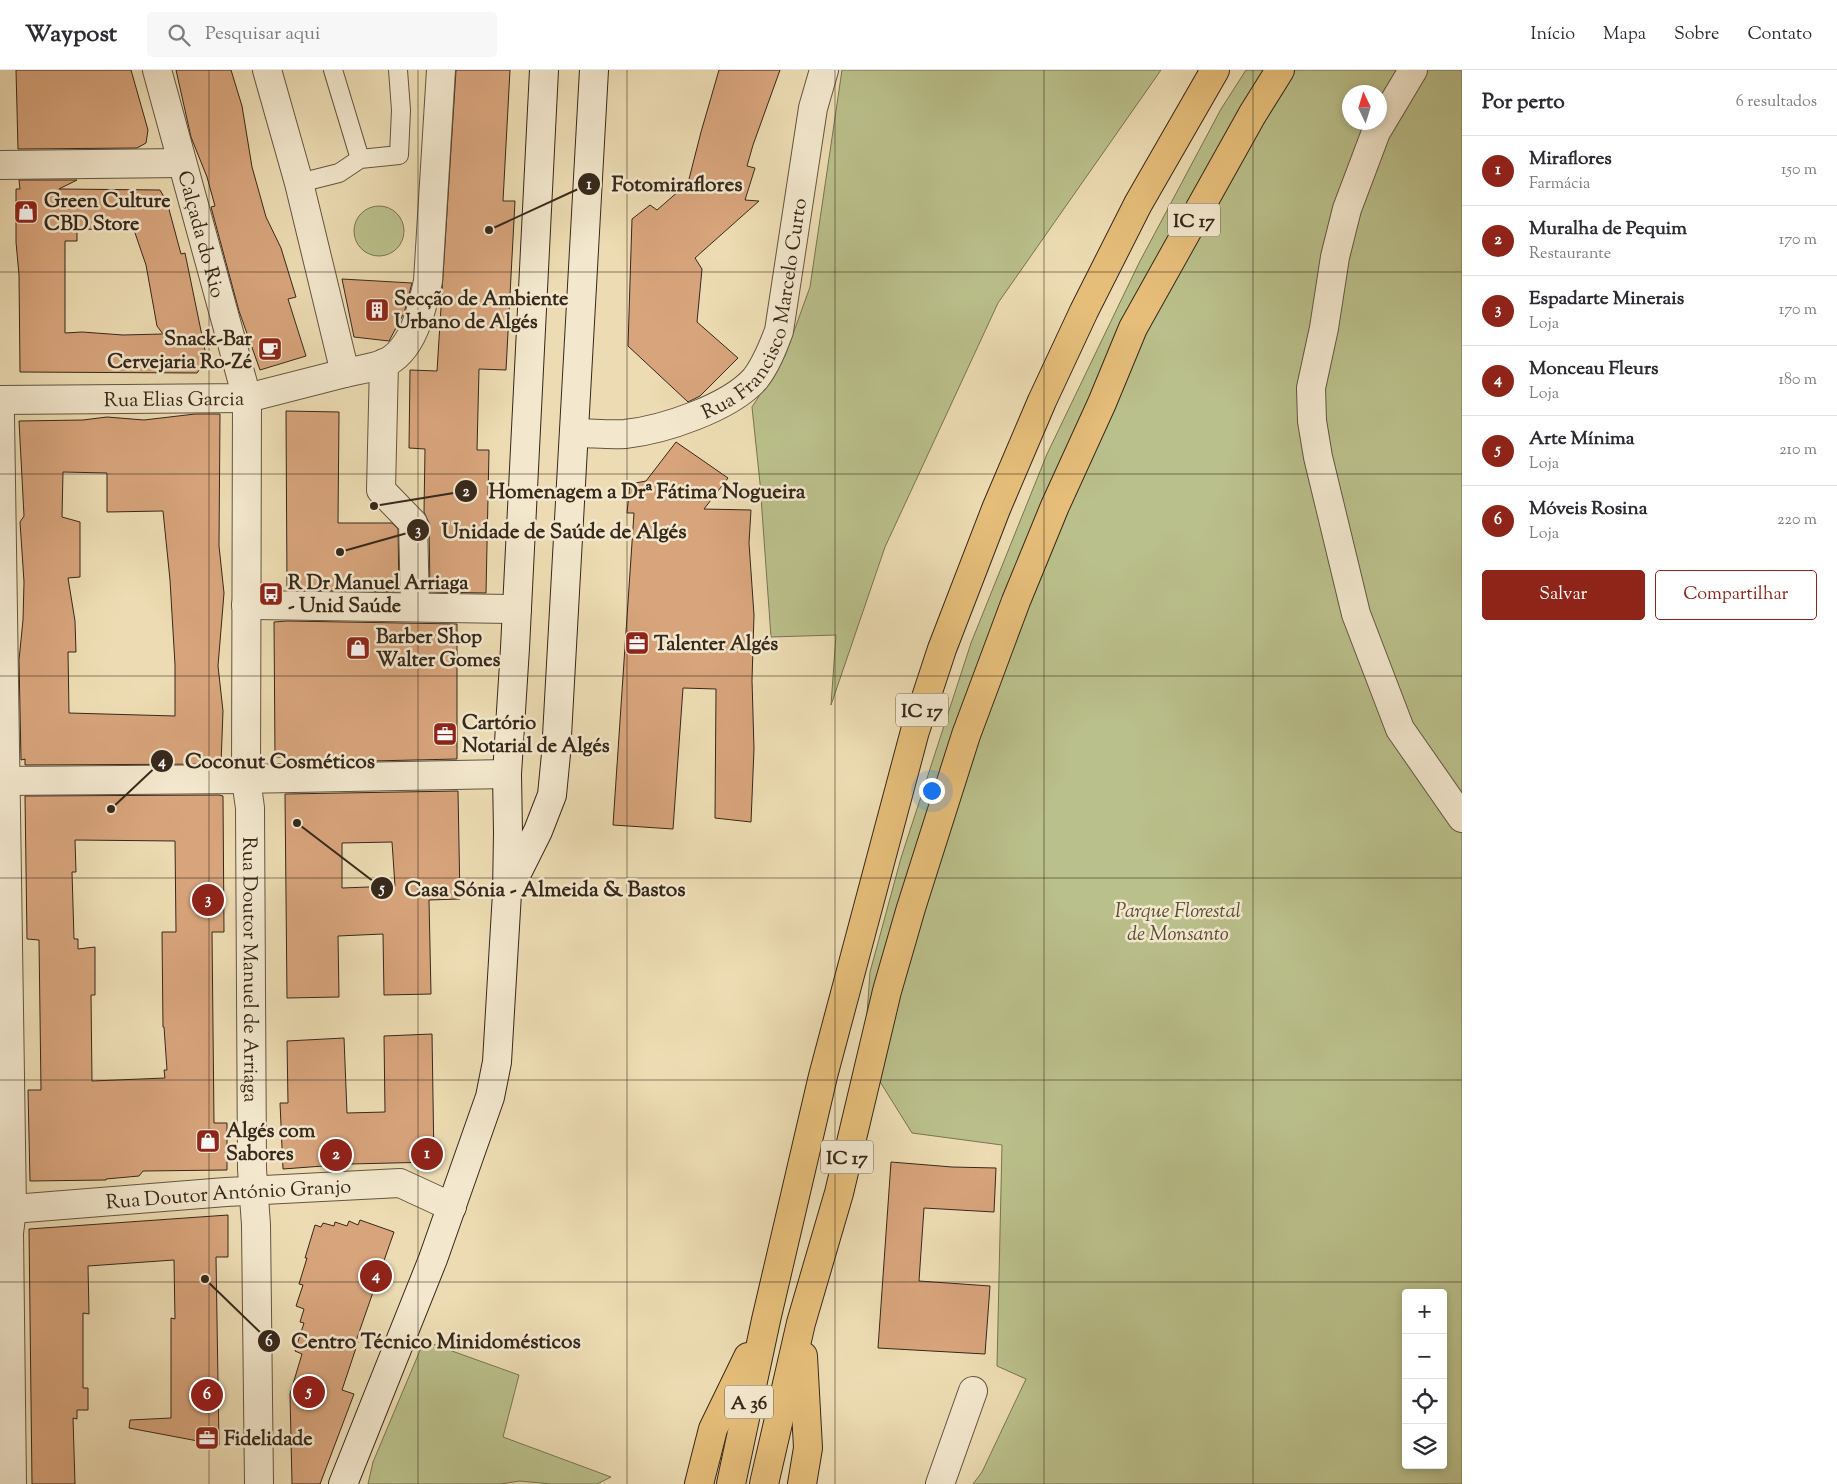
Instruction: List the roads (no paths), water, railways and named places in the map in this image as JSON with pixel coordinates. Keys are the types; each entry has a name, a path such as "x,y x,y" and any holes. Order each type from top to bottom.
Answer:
{"highway":[{"name":"IC 17","path":"766,1320 823,1076 915,731 946,640 993,518 1062,358 1138,204 1166,152 1215,70"},
{"name":"IC 17","path":"801,1322 839,1192 888,991 911,908 966,735 1016,601 1055,506 1133,328 1252,116 1280,70"},
{"path":"699,1484 713,1429 766,1320"},
{"name":"A 36","path":"731,1484 766,1320"},
{"path":"801,1322 808,1448 802,1484"},
{"name":"A 36","path":"764,1484 801,1322"}],"street":[{"name":"Calçada do Rio","path":"157,70 247,398"},
{"path":"267,70 299,183 345,373"},
{"path":"414,607 413,523 381,490 384,363 399,353 411,335 422,306 428,281 441,70"},
{"path":"343,1483 452,1208 494,1078 500,1025 507,893 507,774 544,70"},
{"path":"507,893 538,831 552,796 561,688 594,70"},
{"name":"Rua Francisco Marcelo Curto","path":"575,433 626,434 677,423 730,399 754,379 770,354 779,331 812,108 824,70"},
{"path":"1413,70 1376,132 1347,209 1335,257 1324,328 1311,388 1312,421 1318,457 1356,614 1400,729 1462,818"},
{"path":"0,165 182,163"},
{"name":"Rua Elias Garcia","path":"0,400 247,398 384,363"},
{"name":"Rua Doutor Manuel de Arriaga","path":"247,398 246,780 250,808 259,1484"},
{"path":"0,416 6,1210 9,1233 12,1484"},
{"path":"246,605 517,609"},
{"path":"2,781 246,780 507,774"},
{"name":"Rua Doutor António Granjo","path":"6,1210 400,1182 452,1208"},
{"path":"940,1484 973,1391"}],"lane":[{"path":"333,70 360,159"},
{"path":"299,183 339,173 360,159 399,155 401,110 398,70"}],"place":[{"name":"Green Culture CBD Store","path":"26,212"},
{"name":"Fotomiraflores","path":"489,230"},
{"name":"Secção de Ambiente Urbano de Algés","path":"377,310"},
{"name":"Snack-Bar Cervejaria Ro-Zé","path":"270,349"},
{"name":"Homenagem a Drª Fátima Nogueira","path":"374,506"},
{"name":"Unidade de Saúde de Algés","path":"340,552"},
{"name":"R Dr Manuel Arriaga - Unid Saúde","path":"271,594"},
{"name":"Talenter Algés","path":"637,643"},
{"name":"Barber Shop Walter Gomes","path":"358,648"},
{"name":"Cartório Notarial de Algés","path":"445,734"},
{"name":"Coconut Cosméticos","path":"111,809"},
{"name":"Casa Sónia - Almeida & Bastos","path":"297,823"},
{"name":"Espadarte Minerais","path":"208,900"},
{"name":"Algés com Sabores","path":"208,1141"},
{"name":"Miraflores","path":"427,1154"},
{"name":"Muralha de Pequim","path":"336,1155"},
{"name":"Monceau Fleurs","path":"376,1276"},
{"name":"Centro Técnico Minidomésticos","path":"205,1279"},
{"name":"Arte Mínima","path":"309,1392"},
{"name":"Móveis Rosina","path":"207,1395"},
{"name":"Fidelidade","path":"207,1438"}],"park label":[{"name":"Parque Florestal de Monsanto","path":"1178,922"}]}
